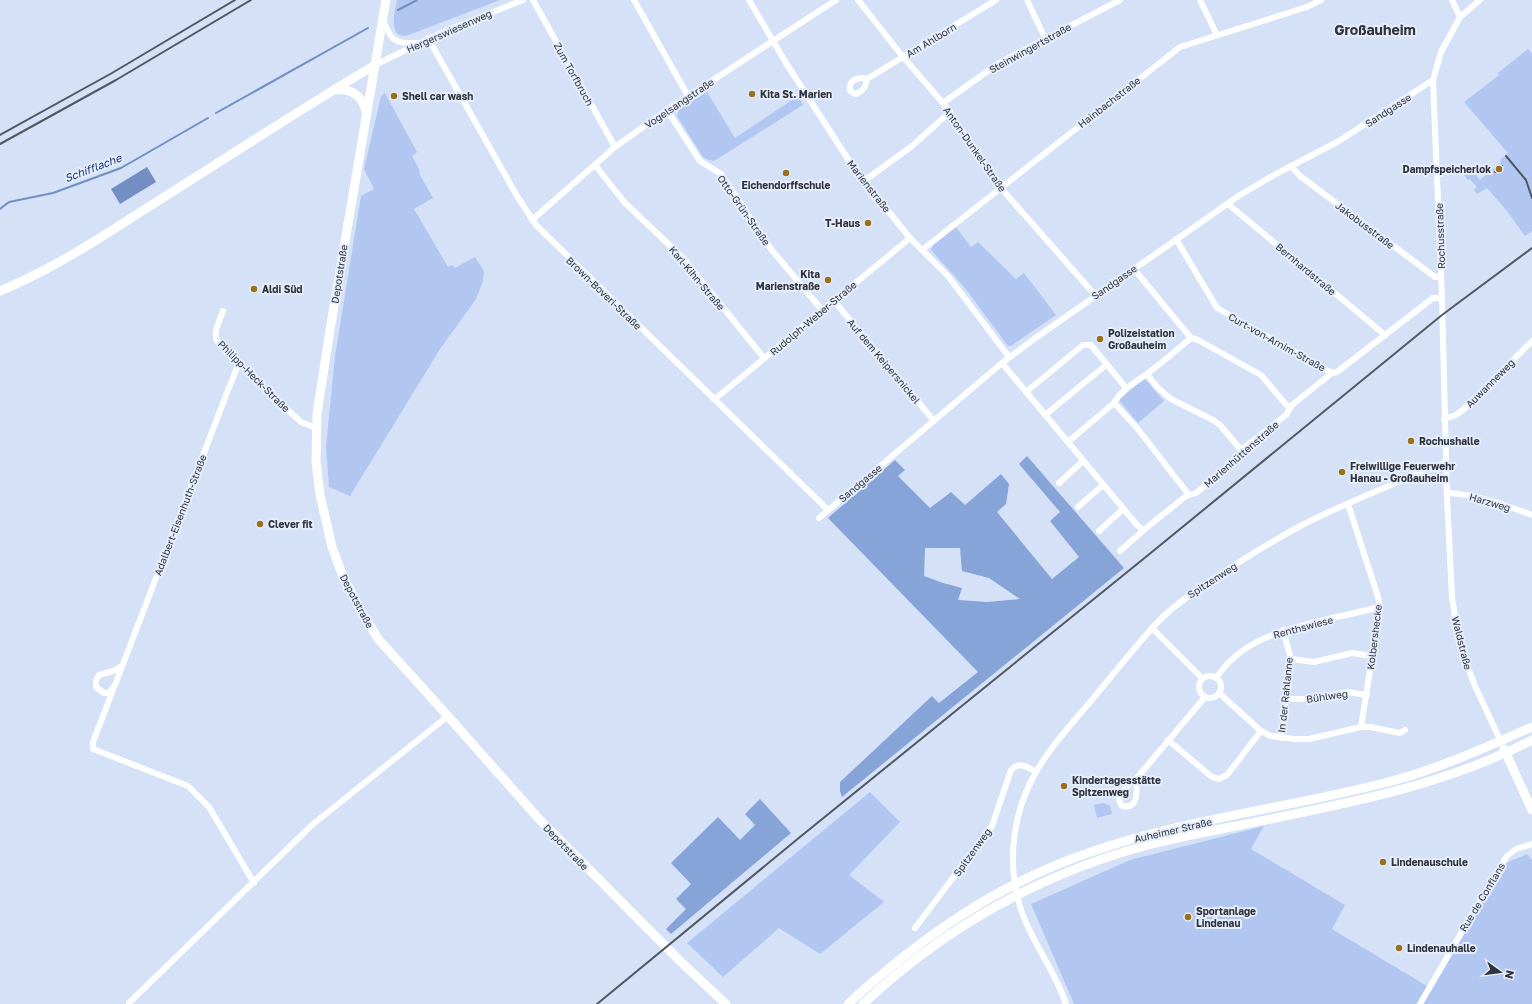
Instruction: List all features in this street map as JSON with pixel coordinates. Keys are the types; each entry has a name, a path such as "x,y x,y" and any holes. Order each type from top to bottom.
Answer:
{"main road":[{"name":"Depotstraße","path":"386,0 330,330 316,428 316,462 324,514 332,547 348,587 379,640 539,819 682,963 726,1004"},
{"path":"0,291 58,262 104,235 333,90 376,65"},
{"path":"333,90 345,89 355,94 364,104 366,117"},
{"name":"Auheimer Straße","path":"848,1004 901,958 945,925 974,906 1060,863 1122,842 1162,831 1330,796 1390,781 1456,760 1501,742 1532,727"},
{"name":"Auheimer Straße","path":"863,1004 911,963 977,916 1009,898 1066,872 1148,845 1394,791 1489,760 1532,740"},
{"name":"Waldstraße","path":"1501,742 1532,810"}],"street":[{"name":"Hergerswiesenweg","path":"376,65 428,38 523,0"},
{"name":"Zum Torfbruch","path":"533,0 615,148"},
{"path":"634,0 688,96"},
{"name":"Marienstraße","path":"749,0 855,170 910,238 948,276 1009,357"},
{"name":"Vogelsangstraße","path":"532,220 615,148 667,110 836,0"},
{"name":"Anton-Dunkel-Straße","path":"858,0 903,57 950,112 1001,188 1095,295"},
{"name":"Am Ahlborn","path":"867,79 996,0"},
{"path":"1026,0 1045,38"},
{"name":"Steinwingertstraße","path":"943,103 993,67 1045,38 1120,0"},
{"path":"1200,0 1217,35"},
{"name":"Hainbachstraße","path":"922,250 1177,49 1307,7 1321,0"},
{"path":"1452,0 1460,17"},
{"name":"Rochusstraße","path":"1446,462 1442,298 1433,80 1440,52 1460,17 1480,0"},
{"path":"383,19 388,33 394,41 403,43 418,43"},
{"name":"Brown-Boveri-Straße","path":"428,38 517,196 532,220 543,233 828,510"},
{"name":"Sandgasse","path":"819,518 1009,357 1095,295 1228,204 1291,166 1339,141 1433,80"},
{"name":"Otto-Grün-Straße","path":"667,110 700,161 721,174 775,254 822,310"},
{"path":"864,181 912,146 950,112"},
{"name":"Karl-Kihn-Straße","path":"595,165 625,203 683,258 764,358"},
{"name":"Jakobusstraße","path":"1291,166 1300,176 1435,277 1441,277"},
{"name":"Bernhardstraße","path":"1228,204 1385,335"},
{"name":"Rudolph-Weber-Straße","path":"715,399 910,238"},
{"name":"Curt-von-Arnim-Straße","path":"1176,239 1217,308 1332,372 1337,372 1433,298 1442,298"},
{"path":"1134,269 1191,338 1198,340 1261,375 1289,408"},
{"name":"Auf dem Keipersnickel","path":"834,301 934,421"},
{"name":"Philipp-Heck-Straße","path":"223,311 217,328 216,338 239,363 301,422 316,428"},
{"path":"1068,442 1114,403 1118,396 1126,388 1147,374 1191,338"},
{"name":"Auwanneweg","path":"1444,419 1456,415 1464,409 1532,341"},
{"path":"1026,392 1083,345 1091,345 1126,388"},
{"name":"Adalbert-Eisenhuth-Straße","path":"239,363 93,742 93,750 188,786 209,807 254,883"},
{"path":"1002,363 1123,509 1139,527 1145,529"},
{"path":"1045,415 1106,365"},
{"name":"Marienhüttenstraße","path":"1120,552 1145,529 1189,494 1196,493 1224,470 1240,456 1242,451 1286,415 1289,408 1332,372"},
{"path":"1147,374 1158,388 1171,399 1217,423 1224,429 1242,451"},
{"path":"1114,403 1137,428 1189,494"},
{"path":"1058,483 1083,461"},
{"name":"Waldstraße","path":"1446,462 1451,586 1459,640 1468,670 1501,742"},
{"name":"Spitzenweg","path":"1066,1004 1052,972 1023,916 1017,893 1013,866 1018,818 1026,793 1036,772 1063,734 1152,628 1164,614 1183,599 1239,562 1298,528 1348,504 1446,462"},
{"path":"1078,507 1103,485"},
{"name":"Harzweg","path":"1447,493 1466,495 1487,500 1532,515"},
{"name":"Kolbershecke","path":"1348,504 1380,607 1361,727"},
{"path":"1099,532 1123,509"},
{"name":"Renthswiese","path":"1216,678 1226,664 1237,654 1265,637 1283,630 1380,607"},
{"path":"1152,628 1203,679"},
{"name":"In der Rahlanne","path":"1281,738 1291,659 1283,630"},
{"path":"1291,659 1314,662 1352,653 1373,656"},
{"path":"113,690 109,693 104,693 96,688 96,680 99,675 113,671 122,666"},
{"path":"1208,677 1216,678 1221,686 1219,693 1211,698 1205,696 1200,689 1203,679 1208,677"},
{"name":"Bühlweg","path":"1286,698 1312,699 1347,692 1367,694"},
{"path":"1219,693 1261,731 1271,736 1281,738 1309,740 1361,727 1400,733 1405,730"},
{"path":"1136,779 1205,696"},
{"path":"129,1003 312,825 448,716"},
{"path":"1168,740 1212,777 1219,779 1227,775 1261,731"},
{"name":"Spitzenweg","path":"915,928 992,826 1011,770 1014,767 1024,765 1036,772"},
{"name":"Rue de Conflans","path":"1420,1004 1470,916 1507,856 1516,849 1532,844"}],"shaded area":[{"path":"397,0 500,0 406,36 399,35 395,28 394,19"},
{"path":"1528,49 1532,54 1532,231 1525,236 1507,211 1487,188 1477,194 1474,190 1477,187 1464,175 1471,169 1480,180 1501,162 1500,160 1508,153 1464,102 1499,75 1498,73"},
{"path":"707,92 735,138 798,96 803,105 714,161 703,157 677,116 679,109"},
{"path":"385,93 417,152 412,156 420,171 419,173 433,198 414,209 448,267 452,265 455,268 475,257 484,271 483,281 476,299 440,349 350,496 329,487 326,447 335,356 361,196 374,189 364,169 381,96"},
{"path":"147,167 156,182 120,204 111,189"},
{"path":"956,227 971,247 978,242 1016,279 1024,273 1056,315 1011,346 1008,346 965,288 931,250 933,245"},
{"path":"1144,378 1164,401 1138,423 1119,400"},
{"path":"1027,456 1124,568 842,797 840,782 932,696 939,703 978,672 828,518 895,460 905,470 898,476 930,508 951,492 965,505 1001,474 1009,484 1006,504 997,512 1052,579 1079,557 1050,521 1060,512 1019,464","holes":["925,548 960,548 962,571 989,578 1020,599 987,602 958,600 962,588 924,576"]},
{"path":"870,792 900,822 849,875 884,902 820,954 779,928 723,977 687,943"},
{"path":"760,799 791,833 671,934 666,929 686,909 676,899 691,884 671,863 718,817 740,840 755,825 745,814"},
{"path":"1104,803 1110,806 1112,814 1097,818 1094,805"},
{"name":"Sportanlage Lindenau","path":"1264,826 1251,849 1345,905 1332,929 1432,989 1506,863 1527,854 1532,860 1532,1004 1074,1004 1031,904 1130,860"}],"waterway":[{"name":"Schifflache","path":"398,10 417,0"},
{"name":"Schifflache","path":"216,113 368,28"},
{"name":"Schifflache","path":"0,209 9,202 53,193 121,168 208,118"}],"railway":[{"path":"0,135 112,73 235,0"},
{"path":"0,144 116,80 251,0"},
{"path":"1506,156 1526,180 1532,198"},
{"path":"1495,172 1502,166"},
{"path":"597,1004 1442,315 1532,248"}],"place":[{"name":"Kita St. Marien","path":"752,94"},
{"name":"Shell car wash","path":"394,96"},
{"name":"Dampfspeicherlok","path":"1499,169"},
{"name":"Eichendorffschule","path":"786,173"},
{"name":"T-Haus","path":"868,223"},
{"name":"Kita Marienstraße","path":"828,280"},
{"name":"Aldi Süd","path":"254,289"},
{"name":"Polizeistation Großauheim","path":"1100,339"},
{"name":"Rochushalle","path":"1411,441"},
{"name":"Freiwillige Feuerwehr Hanau - Großauheim","path":"1342,472"},
{"name":"Clever fit","path":"260,524"},
{"name":"Kindertagesstätte Spitzenweg","path":"1064,786"},
{"name":"Lindenauschule","path":"1383,862"},
{"name":"Sportanlage Lindenau","path":"1188,917"},
{"name":"Lindenauhalle","path":"1399,948"}],"district":[{"name":"Großauheim","path":"1375,30"}]}
